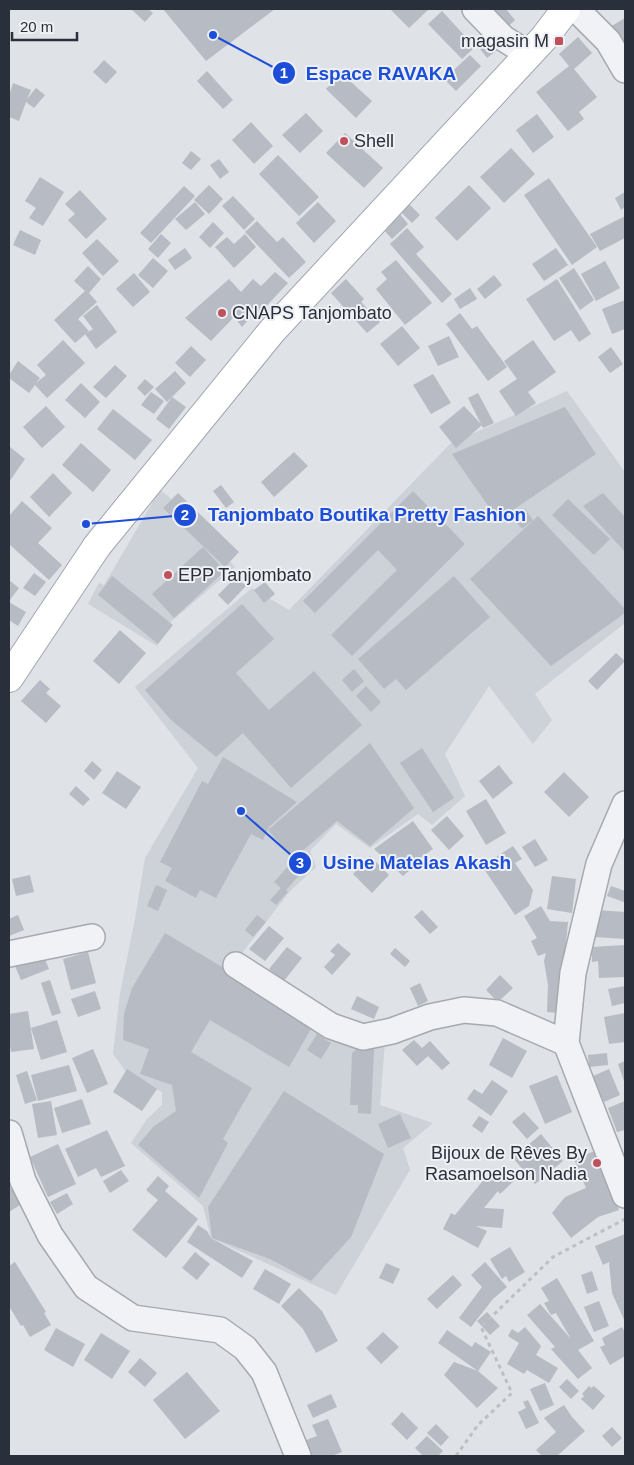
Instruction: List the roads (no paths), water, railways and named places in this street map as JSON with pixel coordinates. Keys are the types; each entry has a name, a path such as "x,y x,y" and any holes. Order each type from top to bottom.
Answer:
{"main road":[{"path":"9,678 97,546 272,330 544,38 566,9"}],"street":[{"path":"475,9 503,38 528,54"},
{"path":"576,9 608,41 625,70"},
{"path":"625,804 599,864 573,973 566,1044 625,1195"},
{"path":"9,954 92,937"},
{"path":"236,965 331,1026 363,1037 392,1031 430,1017 464,1010 497,1013 566,1044"},
{"path":"9,1133 23,1181 50,1235 86,1287 133,1318 220,1330 245,1348 264,1372 298,1456"}],"place":[{"name":"Espace RAVAKA","path":"213,35"},
{"name":"magasin M","path":"559,41"},
{"name":"Shell","path":"344,141"},
{"name":"CNAPS Tanjombato","path":"222,313"},
{"name":"Tanjombato Boutika Pretty Fashion","path":"86,524"},
{"name":"EPP Tanjombato","path":"168,575"},
{"name":"Usine Matelas Akash","path":"241,811"},
{"name":"Bijoux de Rêves By Rasamoelson Nadia","path":"597,1163"}]}
